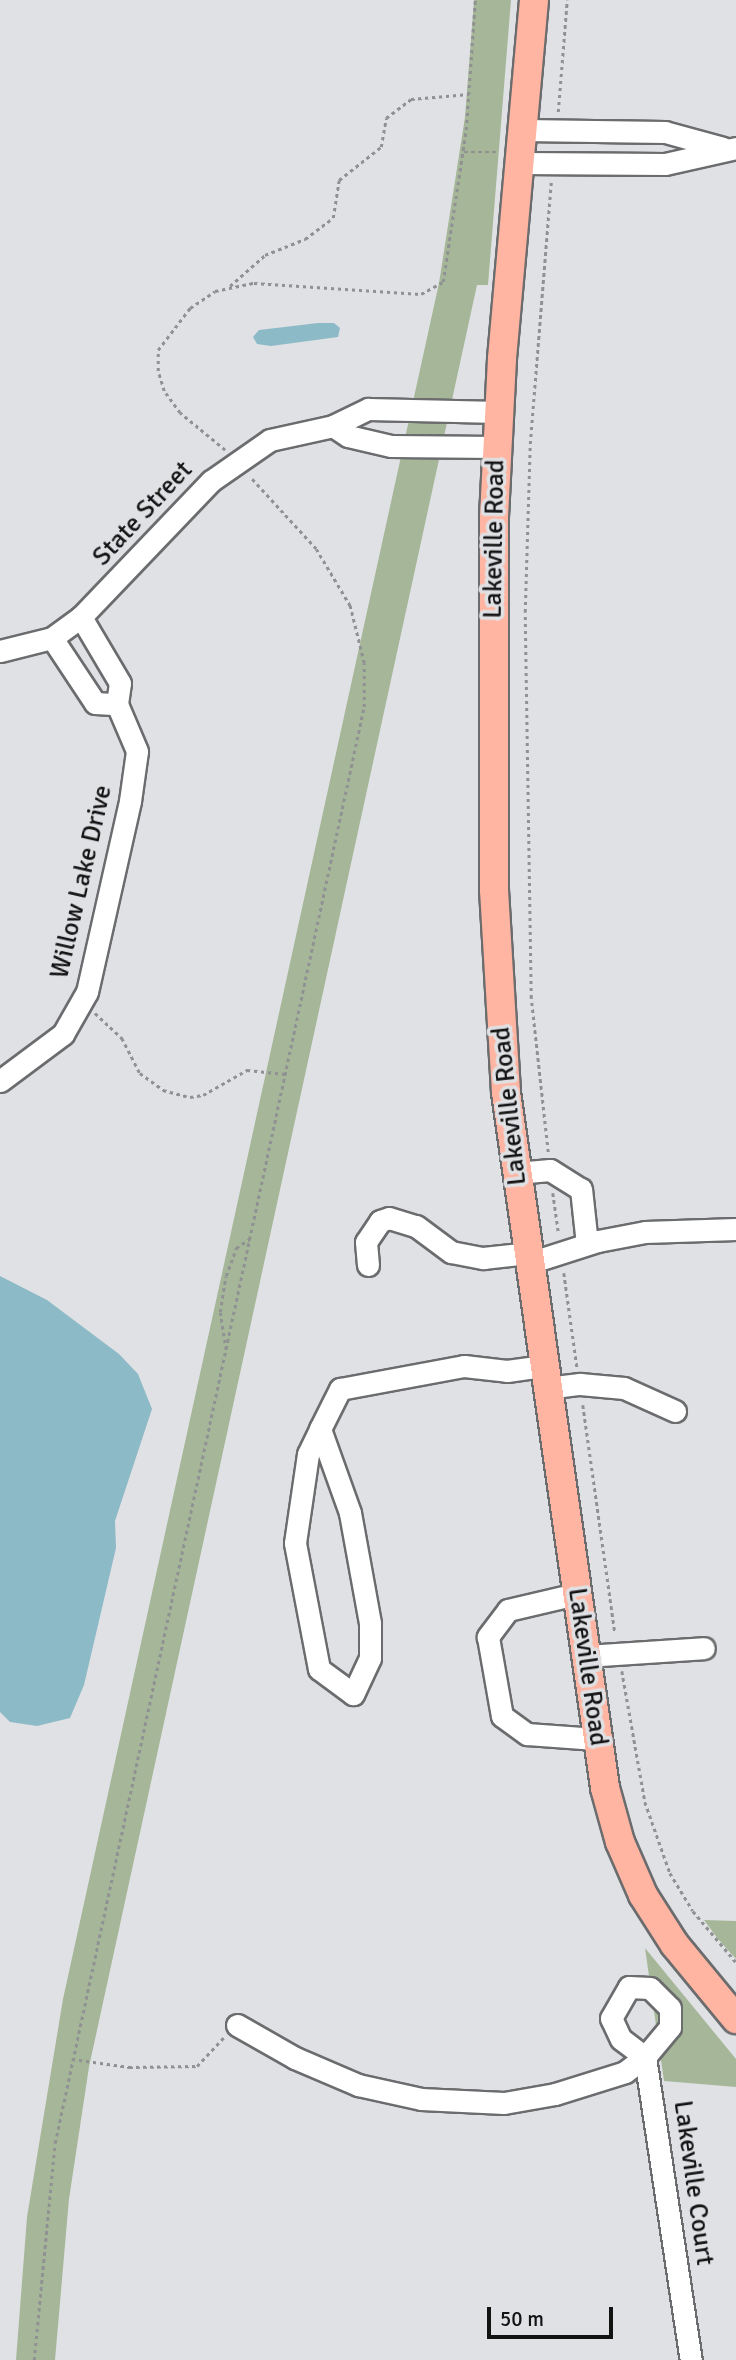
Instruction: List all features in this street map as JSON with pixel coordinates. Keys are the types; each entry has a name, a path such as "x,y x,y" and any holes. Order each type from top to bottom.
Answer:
{"main road":[{"name":"Lakeville Road","path":"534,0 497,447 495,927 516,1172 596,1739 611,1814 643,1895 675,1945 736,2018"}],"street":[{"path":"522,148 557,131 666,132 731,148"},
{"path":"522,148 555,164 665,164 731,148"},
{"name":"State Street","path":"0,651 52,638 81,617 211,481 236,461 270,440 333,426 368,409 499,412"},
{"path":"333,426 348,436 391,446 497,447"},
{"name":"Willow Lake Drive","path":"0,1082 63,1034 80,1004 109,908 137,751 117,704 120,683 81,617"},
{"path":"52,638 94,703 117,704"},
{"path":"516,1172 550,1170 581,1189 587,1244"},
{"path":"368,1265 366,1242 380,1222 389,1218 416,1226 451,1252 482,1258 528,1258 561,1253 587,1244 645,1232 736,1229"},
{"path":"320,1430 350,1513 370,1623 370,1658 353,1694 319,1669 295,1543 308,1454 340,1389 464,1366 624,1388 675,1411"},
{"path":"576,1594 508,1610 488,1637 502,1716 527,1734 596,1739"},
{"path":"585,1656 704,1648"},
{"name":"Lakeville Court","path":"236,2025 295,2058 358,2085 449,2102 504,2103 555,2094 625,2072 645,2057 691,2360"}],"path":[{"path":"34,2360 54,2155 72,2059 364,707 364,663 350,606 336,577 316,549 236,461 180,413 164,391 158,371 158,350 169,332 190,308 215,291 228,288 254,283 432,291 448,271 464,152 475,0"},
{"path":"557,131 567,0"},
{"path":"228,288 265,255 305,239 333,218 339,180 381,147 386,118 411,99 469,94"},
{"path":"464,152 522,148"},
{"path":"555,164 535,355 525,599 531,999 561,1253 618,1654 645,1802 670,1873 693,1911 736,1962"},
{"path":"80,1004 105,1020 122,1038 140,1073 163,1090 202,1095 247,1070 285,1074"},
{"path":"226,1351 220,1312 226,1276 236,1248 251,1238"},
{"path":"72,2059 129,2067 197,2066 236,2025"}],"green space":[{"path":"474,0 511,0 488,285 477,285 89,2067 69,2199 55,2360 16,2360 27,2217 63,1999 439,283 465,117"},
{"path":"704,1920 736,1921 736,1959 718,1939"},
{"path":"645,1948 736,2059 736,2087 664,2081"}],"water":[{"path":"334,323 340,328 338,337 271,346 257,344 253,337 259,330"},
{"path":"0,1276 47,1300 119,1354 138,1374 152,1409 115,1521 116,1548 84,1685 70,1718 37,1726 10,1722 0,1712"}]}
